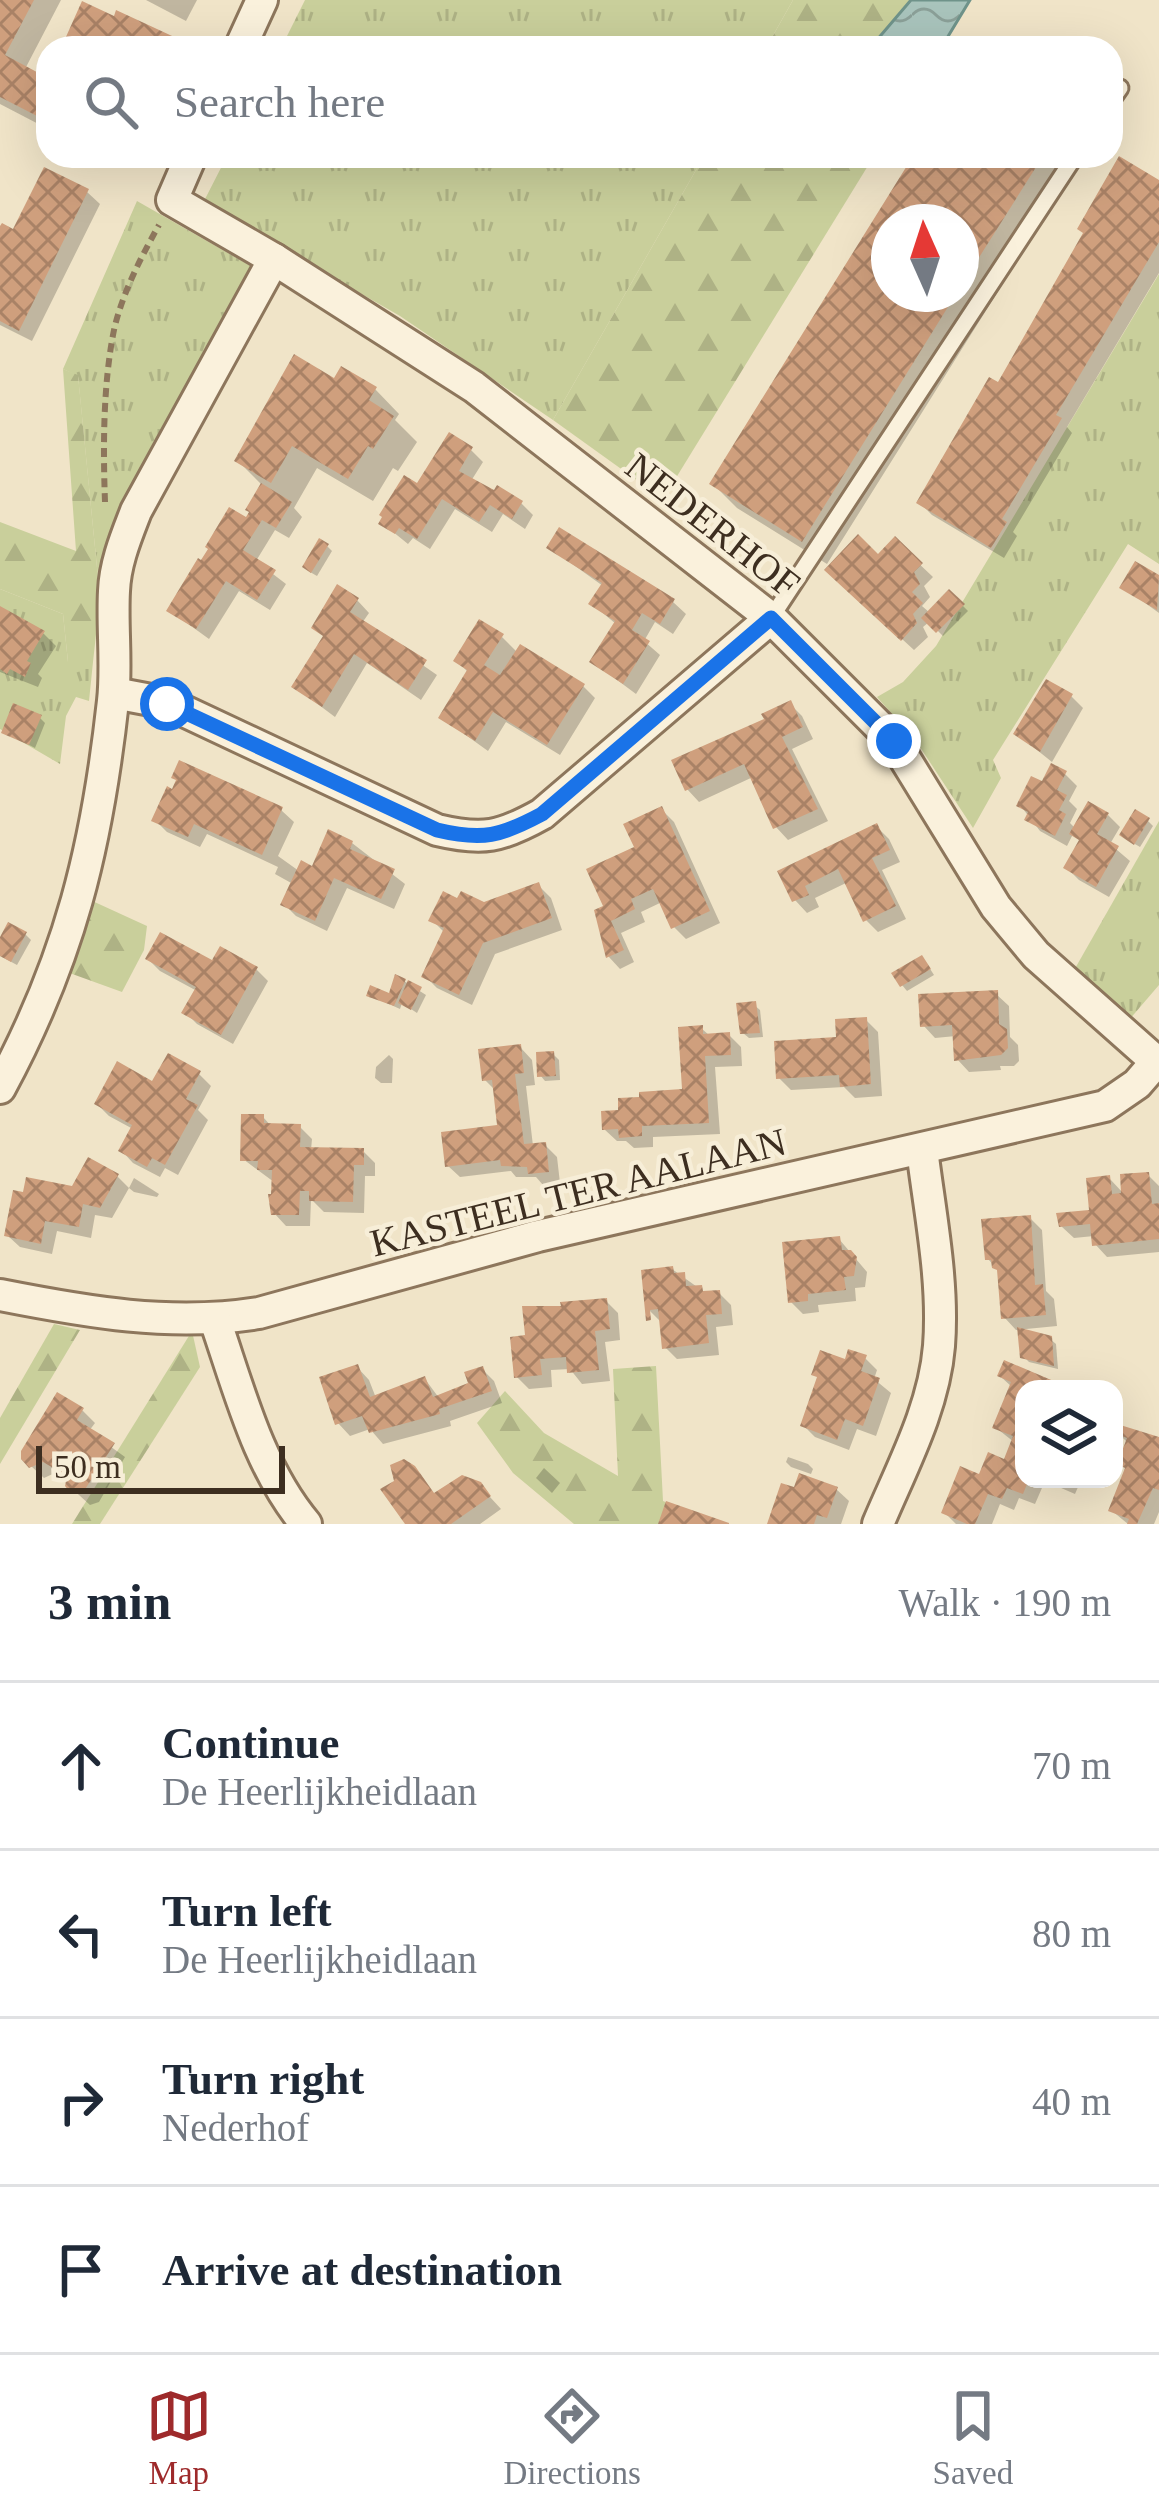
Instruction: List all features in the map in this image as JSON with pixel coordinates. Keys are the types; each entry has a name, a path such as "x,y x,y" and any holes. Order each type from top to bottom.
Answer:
{"street":[{"path":"246,36 262,0"},
{"path":"172,200 186,168"},
{"name":"NEDERHOF","path":"172,200 474,387 771,618 894,741 996,907 1036,955 1157,1063"},
{"path":"0,1088 49,987 101,808 114,693 114,586 122,548 136,511 274,259"},
{"path":"114,693 167,704 437,830 472,838 508,832 542,814 771,618"},
{"name":"KASTEEL TER AALAAN","path":"0,1295 72,1310 168,1320 215,1320 259,1313 538,1236 1105,1106 1157,1063"},
{"path":"878,1524 926,1409 939,1348 939,1289 922,1149"},
{"path":"215,1320 259,1445 306,1524"}],"lane":[{"path":"771,618 1067,168"}],"path":[{"path":"106,513 104,466 115,329 130,284 172,200"}],"green space":[{"path":"305,0 793,0 773,36 287,36"},
{"path":"793,0 911,0 880,36 773,36"},
{"path":"221,168 697,168 553,420 400,316 203,203"},
{"path":"697,168 867,168 663,499 553,420"},
{"path":"137,201 256,269 116,516 100,598 78,376 63,369"},
{"path":"1159,274 1159,564 1128,544 993,760 1001,778 973,828 916,741 877,697 903,682 936,646"},
{"path":"63,369 78,375 100,598 93,662 68,662 63,614 0,589 0,522 76,551"},
{"path":"0,589 63,614 68,662 93,662 89,701 76,697 66,716 60,764 0,729"},
{"path":"1159,821 1159,985 1129,1020 1073,972"},
{"path":"88,899 147,926 144,950 122,992 64,971"},
{"path":"54,1324 80,1330 0,1464 0,1418"},
{"path":"192,1331 200,1367 100,1524 72,1524"},
{"path":"656,1366 663,1501 709,1520 708,1524 574,1524 513,1473 477,1423 505,1391 544,1433 618,1476 613,1369"}],"water":[{"path":"911,0 970,0 948,36 880,36"}],"building":[{"path":"0,0 34,0 5,55 36,72 36,115 0,97"},
{"path":"82,1 114,16 116,10 172,36 66,36"},
{"path":"1123,158 1159,180 1159,242 1056,415 1062,418 1002,519 1007,522 991,548 916,503 989,377 998,382 1083,233 1077,229 1112,168 1123,168"},
{"path":"44,168 89,189 19,331 0,321 0,226 13,229"},
{"path":"906,168 1035,168 979,257 979,204 883,204"},
{"path":"871,224 871,312 945,312 802,542 709,484"},
{"path":"294,354 334,378 341,366 377,387 369,400 394,416 348,479 292,446 271,483 234,461"},
{"path":"449,432 473,447 459,471 523,501 512,519 490,505 479,522 442,499 417,539 399,528 395,534 378,524 404,475 417,483"},
{"path":"261,483 292,502 276,528 262,520 243,550 276,570 257,600 226,581 196,629 166,611 208,549 229,507 246,517 249,512 245,510"},
{"path":"559,527 675,599 660,624 642,613 632,630 650,641 623,684 589,662 615,621 588,604 602,583 546,548"},
{"path":"858,534 878,554 895,536 923,563 914,572 920,584 912,592 923,603 913,614 917,623 901,641 824,570"},
{"path":"319,538 329,544 311,573 302,567"},
{"path":"1135,561 1159,575 1157,610 1119,588"},
{"path":"337,584 359,598 350,612 427,660 408,690 354,654 322,707 291,687 323,636 311,628"},
{"path":"949,589 965,604 936,633 921,618"},
{"path":"0,606 45,631 27,661 31,663 25,677 0,669"},
{"path":"479,619 504,634 484,665 500,675 520,644 585,684 547,745 493,712 475,741 438,718 467,670 453,661"},
{"path":"1046,679 1073,694 1040,752 1013,734"},
{"path":"791,700 803,727 782,737 818,809 773,829 744,764 685,791 671,760 764,719 761,714"},
{"path":"13,703 42,715 29,745 1,733"},
{"path":"179,760 283,807 262,855 194,824 188,837 151,821 167,786 172,789"},
{"path":"1051,763 1067,771 1057,790 1067,795 1059,810 1066,814 1055,836 1024,820 1028,812 1016,806 1031,776 1042,781"},
{"path":"1088,801 1109,813 1097,834 1119,846 1096,887 1063,868 1079,840 1069,834"},
{"path":"662,806 710,911 671,929 653,889 631,899 635,909 611,921 624,950 606,958 594,910 603,906 586,869 634,847 623,824"},
{"path":"1135,809 1150,818 1134,845 1119,835"},
{"path":"877,823 890,850 872,858 896,906 863,922 838,869 805,886 809,895 792,902 777,871"},
{"path":"328,829 353,841 350,849 395,869 381,899 334,878 315,921 280,905 301,860 312,866"},
{"path":"539,882 552,918 483,943 459,995 421,977 444,928 428,921 443,891 457,898 461,891 484,902"},
{"path":"8,922 27,932 11,962 0,956 0,937"},
{"path":"160,932 212,960 220,946 258,967 221,1035 181,1013 196,987 145,959"},
{"path":"922,955 931,969 900,987 891,973"},
{"path":"395,974 406,979 394,1006 366,996 370,985 389,993"},
{"path":"408,980 422,987 411,1010 398,1003"},
{"path":"998,990 999,1024 1007,1029 1008,1048 1001,1055 954,1061 952,1025 920,1027 918,994"},
{"path":"756,1001 760,1033 740,1034 736,1003"},
{"path":"867,1017 871,1084 840,1087 839,1075 776,1079 774,1041 836,1037 835,1019"},
{"path":"703,1025 703,1034 730,1032 731,1055 705,1056 709,1123 642,1126 642,1136 619,1138 618,1129 602,1130 601,1111 618,1110 618,1098 682,1089 678,1027"},
{"path":"521,1044 524,1073 515,1074 524,1144 546,1142 549,1172 528,1174 527,1167 501,1166 500,1160 445,1167 441,1132 497,1125 492,1080 482,1081 478,1049"},
{"path":"554,1051 556,1076 537,1077 536,1052"},
{"path":"168,1053 201,1071 186,1099 198,1105 165,1165 152,1158 147,1167 118,1151 132,1125 94,1104 117,1061 152,1081"},
{"path":"241,1114 264,1114 264,1123 301,1124 300,1147 364,1148 364,1165 354,1165 353,1202 309,1201 309,1191 300,1191 299,1215 271,1215 272,1170 257,1170 258,1161 240,1161"},
{"path":"88,1157 119,1174 100,1208 83,1204 79,1227 45,1221 41,1244 4,1236 13,1190 23,1192 26,1177 72,1186"},
{"path":"1149,1172 1152,1204 1159,1203 1159,1239 1092,1246 1090,1224 1059,1227 1056,1213 1089,1210 1086,1178 1110,1175 1112,1194 1121,1193 1120,1174"},
{"path":"1031,1215 1035,1285 1043,1284 1046,1315 1001,1319 997,1270 991,1260 985,1260 981,1219"},
{"path":"840,1236 842,1250 851,1250 857,1257 854,1276 844,1277 846,1290 808,1294 808,1301 788,1303 782,1242"},
{"path":"673,1266 674,1273 685,1272 686,1286 720,1290 722,1314 706,1315 709,1343 662,1349 658,1309 650,1310 651,1320 646,1321 641,1270"},
{"path":"607,1298 610,1329 595,1331 599,1370 567,1373 566,1357 540,1359 542,1375 514,1378 510,1337 525,1335 522,1306 561,1306 560,1302"},
{"path":"1017,1327 1052,1336 1054,1366 1020,1358"},
{"path":"848,1349 867,1355 861,1371 880,1378 863,1426 845,1419 837,1440 800,1426 817,1377 811,1375 820,1350 845,1359"},
{"path":"1004,1360 1051,1380 1015,1380 1015,1488 1025,1488 1023,1494 1007,1488 1002,1499 988,1494 975,1524 967,1524 941,1513 960,1466 979,1474 988,1452 1004,1459 1013,1436 992,1428 1011,1382 997,1376"},
{"path":"358,1364 370,1397 425,1376 433,1397 468,1383 464,1372 483,1366 492,1391 439,1409 440,1414 369,1433 362,1416 335,1425 319,1377"},
{"path":"57,1392 84,1408 77,1420 115,1443 82,1494 70,1492 65,1486 67,1476 43,1462 29,1468 21,1459 21,1451"},
{"path":"1123,1426 1159,1437 1159,1490 1153,1488 1137,1524 1127,1524 1129,1519 1108,1511 1117,1488 1123,1488 1127,1438"},
{"path":"404,1459 415,1466 434,1493 462,1475 481,1482 491,1496 451,1524 405,1524 380,1489 394,1481 390,1465"},
{"path":"799,1473 838,1487 827,1518 817,1515 814,1524 767,1524 781,1483 794,1487"},
{"path":"666,1501 729,1523 729,1524 658,1524"}],"route":[{"path":"167,704 437,830 472,838 508,832 542,814 771,618 894,741"}]}
